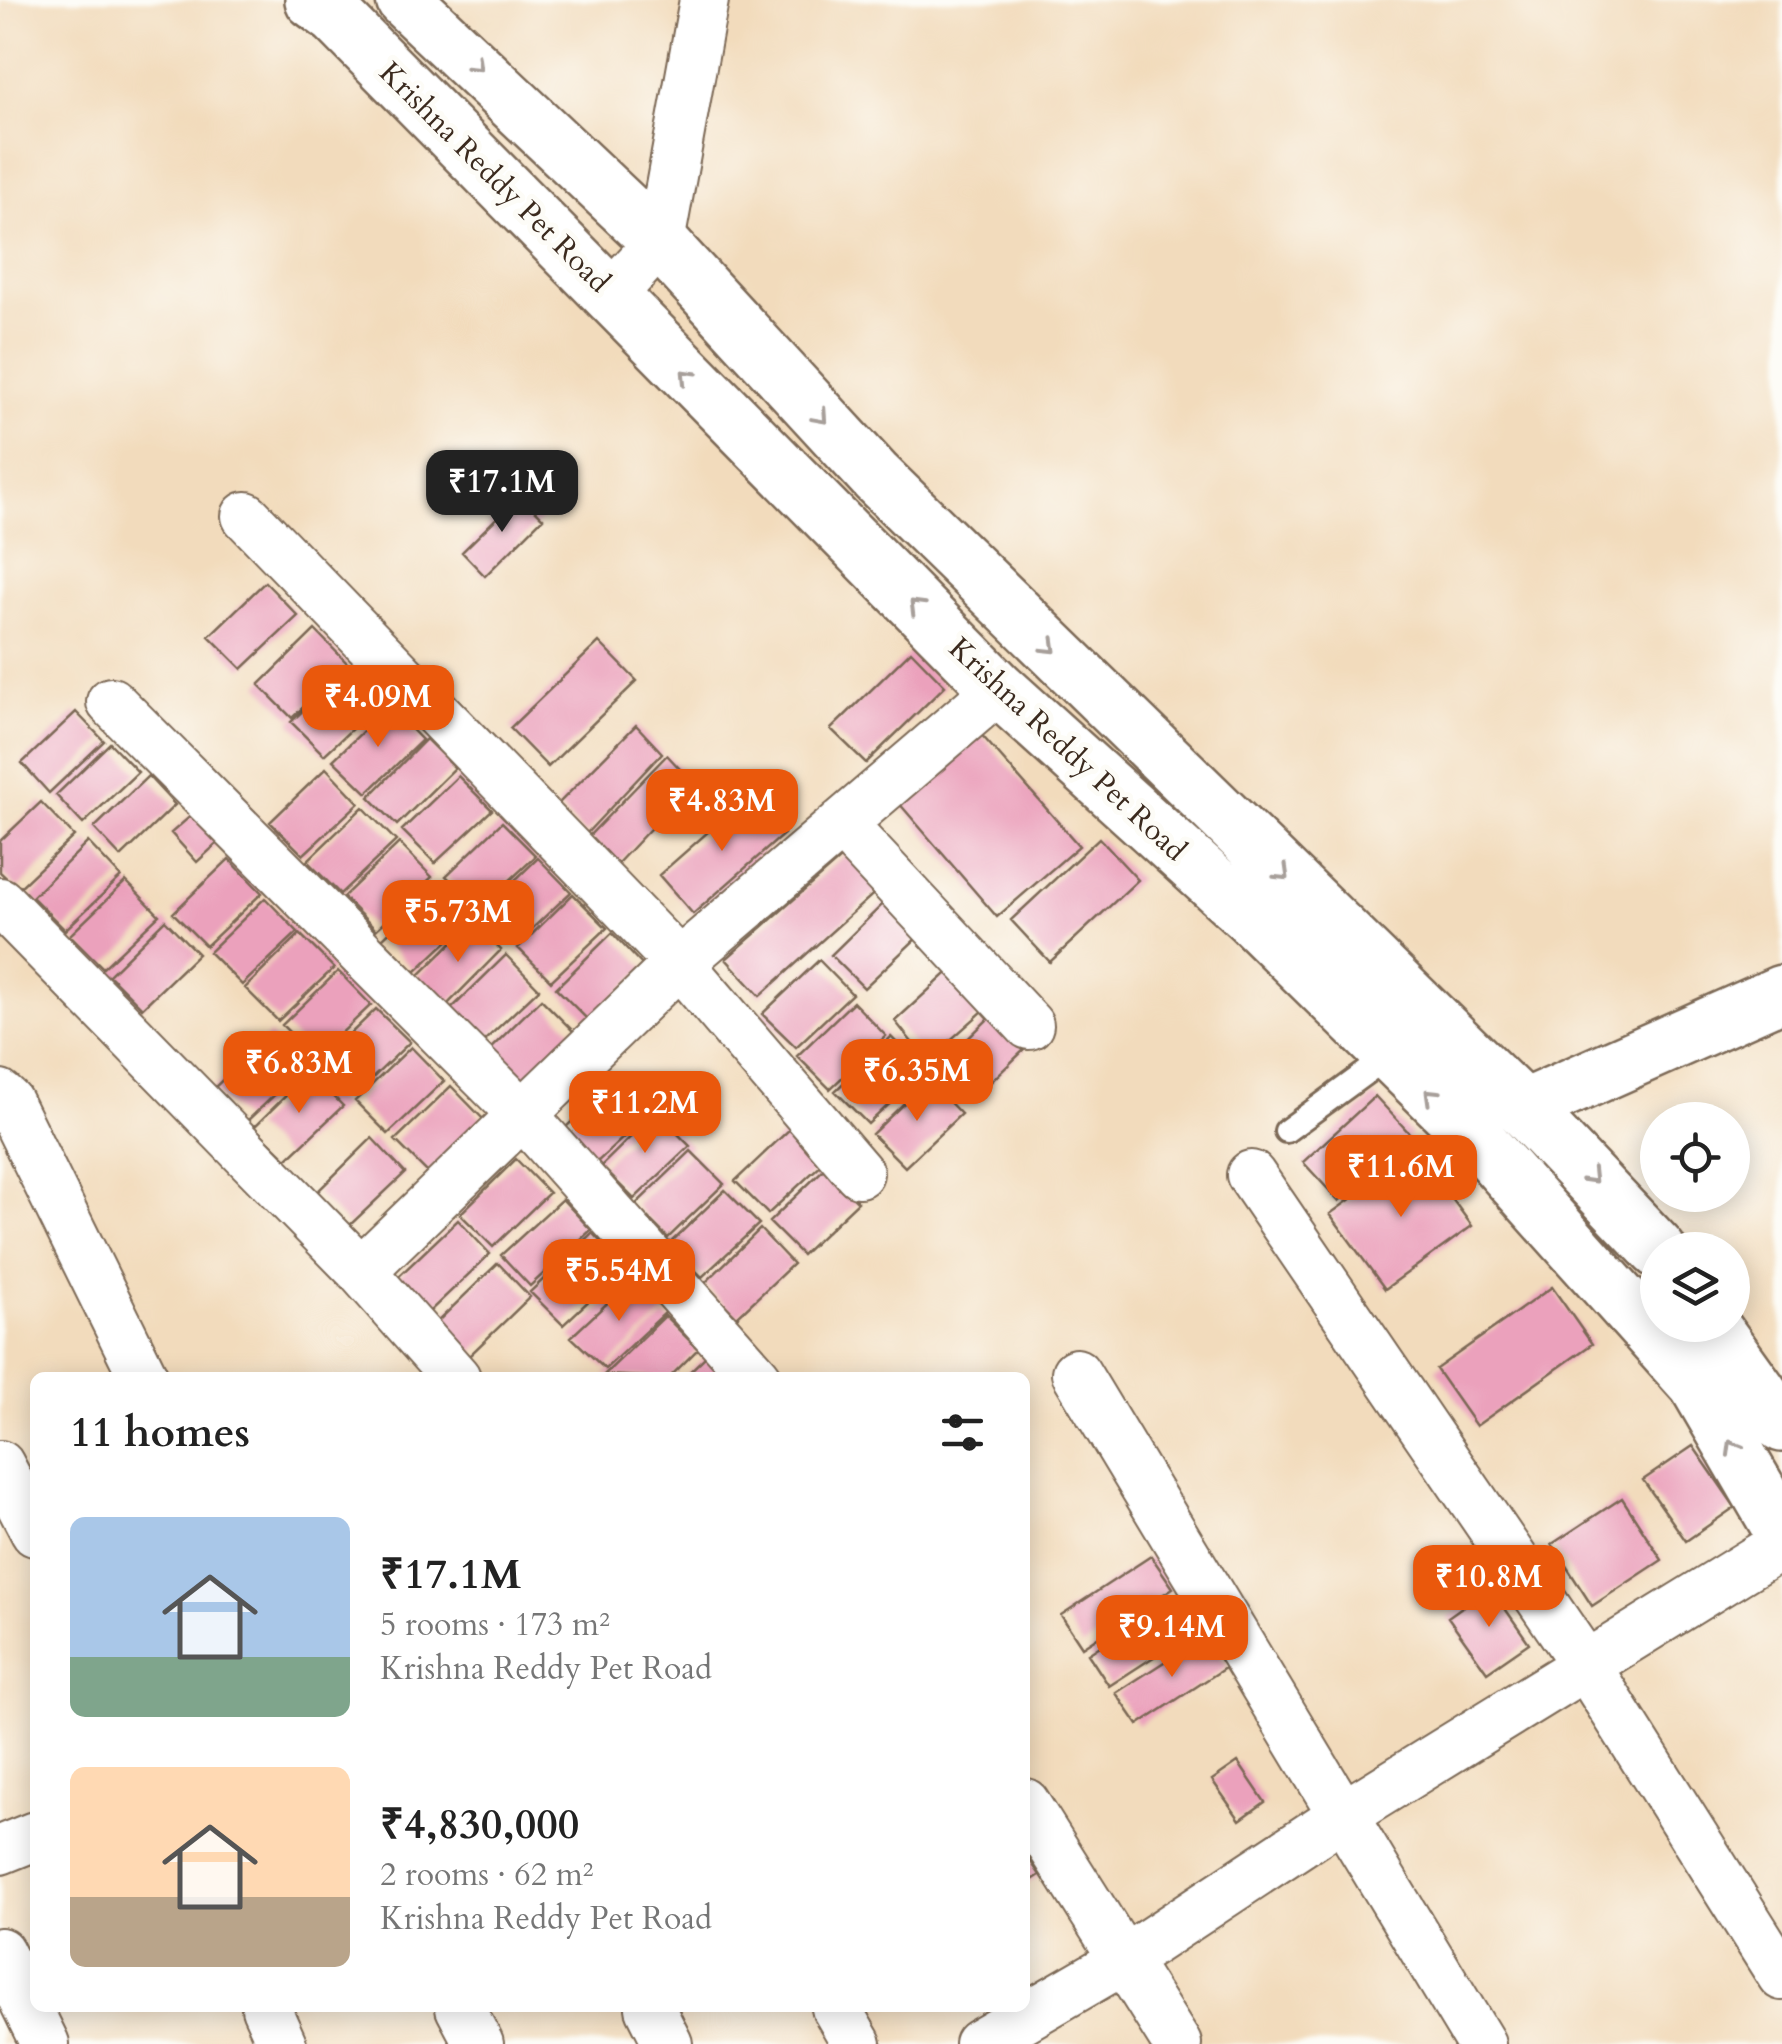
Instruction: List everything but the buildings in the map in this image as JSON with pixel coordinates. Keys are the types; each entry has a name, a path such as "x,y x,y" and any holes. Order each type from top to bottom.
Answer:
{"main road":[{"name":"Krishna Reddy Pet Road","path":"314,0 336,17 611,294 998,689 1252,918 1476,1138 1676,1358 1697,1385 1782,1531"},
{"name":"Krishna Reddy Pet Road","path":"404,0 660,242 876,477 1523,1108 1641,1232"},
{"path":"1523,1108 1782,993"},
{"path":"1723,1342 1782,1424"}],"street":[{"path":"611,294 660,242 704,0"},
{"path":"246,516 678,963 859,1173"},
{"path":"361,1271 678,963 998,689"},
{"path":"111,702 522,1115 752,1372"},
{"path":"841,824 1029,1025"},
{"path":"0,902 361,1271 451,1372"},
{"path":"0,1095 8,1102 141,1372"},
{"path":"1251,1175 1587,1667 1782,1976"},
{"path":"1076,1373 1480,2044"},
{"path":"0,1464 30,1522"},
{"path":"978,2044 1122,1961 1340,1816 1782,1544"},
{"path":"1030,1811 1177,2044"},
{"path":"0,1850 30,1838"},
{"path":"0,1952 44,2044"},
{"path":"268,2012 282,2044"},
{"path":"462,2012 478,2044"},
{"path":"652,2012 668,2044"},
{"path":"838,2012 857,2044"}],"lane":[{"path":"1286,1131 1390,1055"}]}
